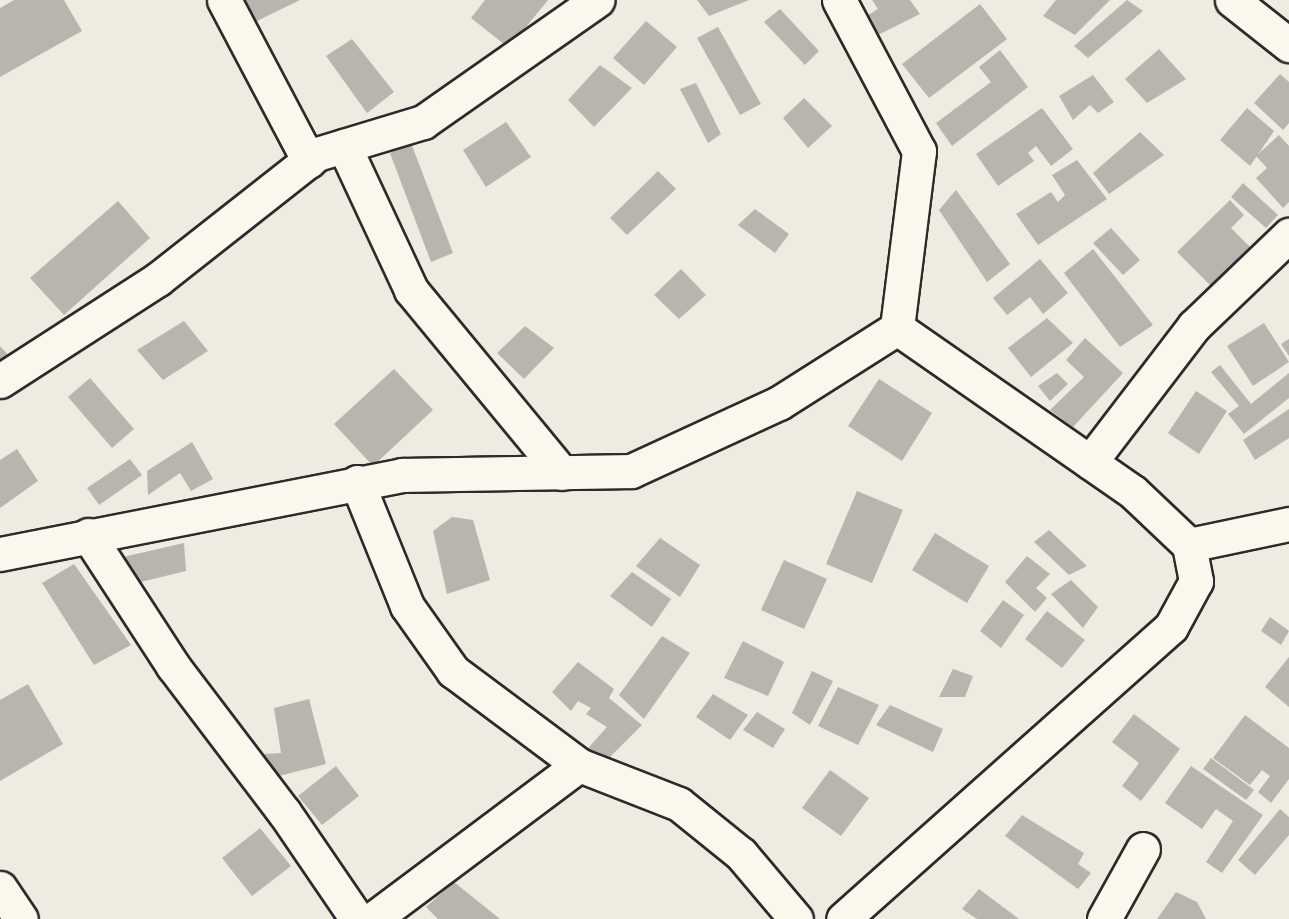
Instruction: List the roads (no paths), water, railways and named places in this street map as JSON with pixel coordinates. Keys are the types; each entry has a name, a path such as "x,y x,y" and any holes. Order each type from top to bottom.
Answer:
{"street":[{"path":"224,0 309,161"},
{"path":"0,381 158,279 309,161 344,146 423,122 597,0"},
{"path":"839,0 919,151 897,328"},
{"path":"1232,0 1289,45"},
{"path":"344,146 411,290 562,473"},
{"path":"1090,462 1194,326 1289,236"},
{"path":"843,919 1171,627 1196,581 1189,545 1133,492 897,328"},
{"path":"0,554 357,482 435,473 631,471 779,403 897,328"},
{"path":"357,482 406,606 453,671 579,765 679,804 741,854 796,919"},
{"path":"1189,545 1289,524"},
{"path":"88,535 173,666 284,812 357,919"},
{"path":"373,919 579,765"},
{"path":"1104,919 1143,849"},
{"path":"0,888 21,919"}]}
